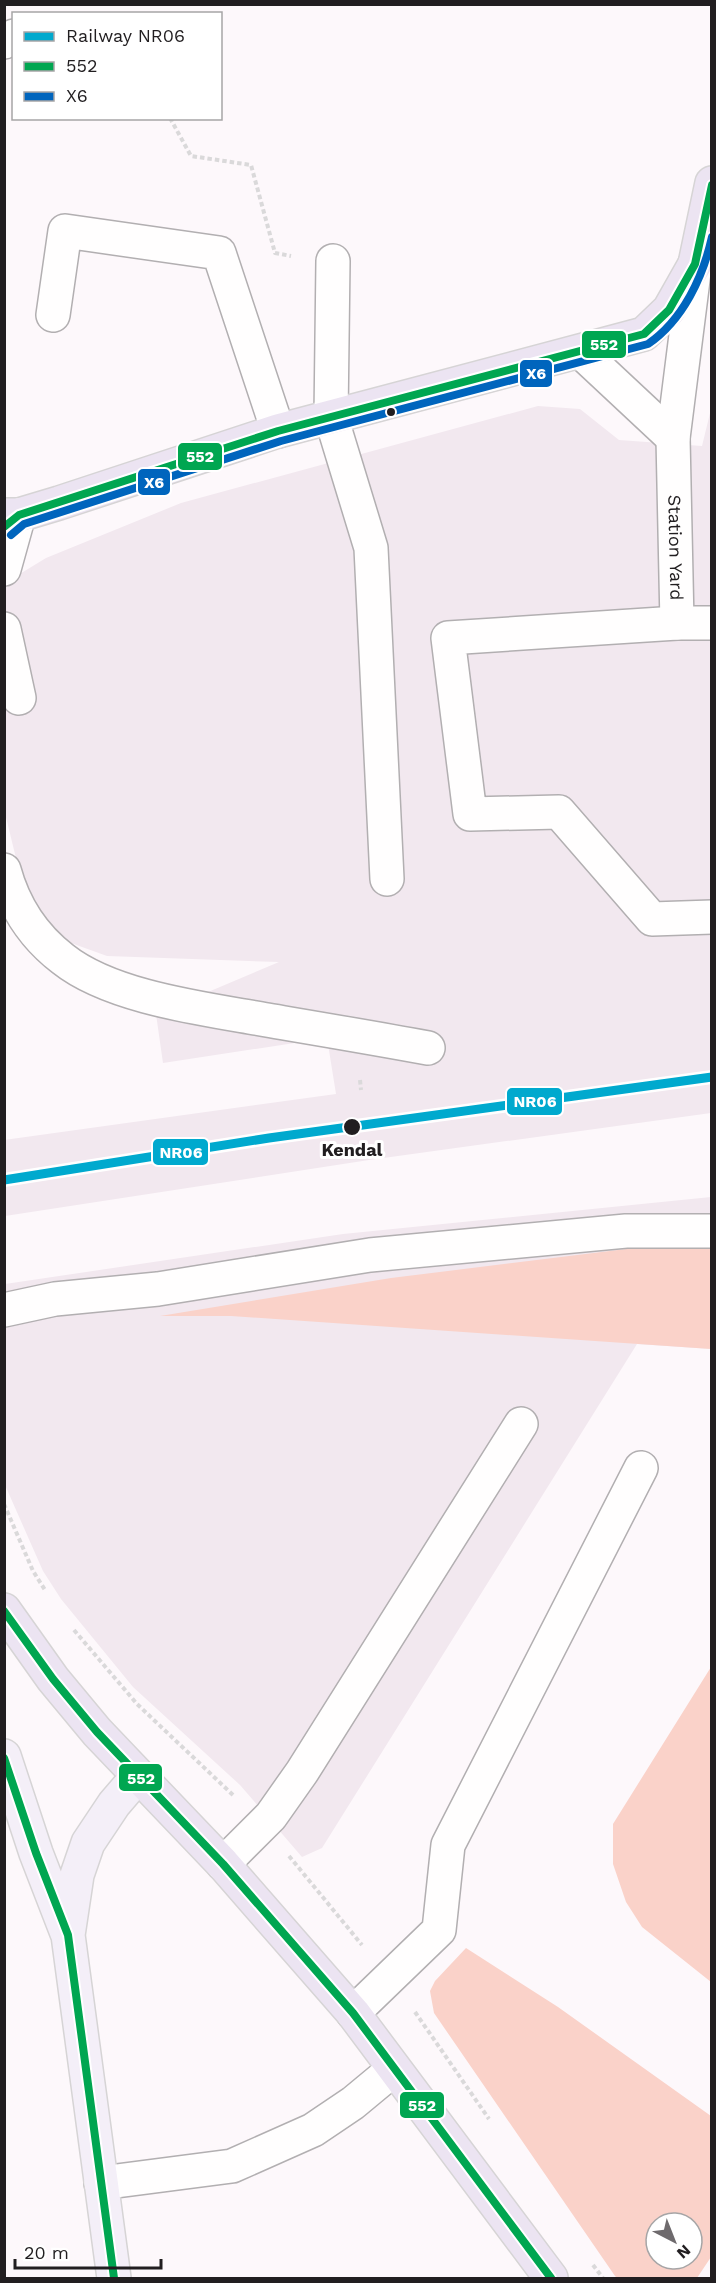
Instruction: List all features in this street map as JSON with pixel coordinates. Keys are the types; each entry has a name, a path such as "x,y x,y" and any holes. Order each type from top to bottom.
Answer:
{"highway":[{"path":"9,519 278,431 644,334 669,310 695,264 711,183"},
{"path":"4,1610 53,1679 138,1776 223,1864 353,2013 550,2278"}],"main road":[{"path":"4,1756 36,1853 68,1935 101,2183 108,2277"},
{"path":"68,1935 77,1875 88,1843 114,1804 138,1776"}],"lane":[{"path":"52,315 65,231 219,253 278,431"},
{"path":"333,261 331,417 371,548 387,879"},
{"name":"Station Yard","path":"695,264 673,438 676,623 711,623"},
{"path":"581,352 673,438"},
{"path":"4,569 9,519"},
{"path":"676,623 448,638 470,814 559,813 652,919 711,917"},
{"path":"4,629 19,698"},
{"path":"4,870 19,910 37,936 64,961 99,979 160,1001 428,1048"},
{"path":"4,1310 56,1299 158,1289 370,1255 626,1231 711,1231"},
{"path":"223,1864 271,1816 302,1772 521,1424"},
{"path":"353,2013 439,1930 448,1845 641,1468"},
{"path":"101,2183 232,2166 313,2130 353,2103 394,2069"}],"path":[{"path":"171,120 191,156 251,165 275,253 333,261"},
{"path":"4,1504 33,1570 52,1599"},
{"path":"73,1628 137,1704 234,1796"},
{"path":"288,1855 347,1930 369,1952"}],"shaded area":[{"path":"538,406 580,409 619,440 702,446 711,409 711,1113 369,1160 5,1216 4,1140 336,1094 327,1038 163,1063 156,1014 279,962 107,956 71,943 38,913 22,883 5,813 5,583 46,558 181,503"},
{"path":"711,1197 711,1349 637,1344 322,1848 302,1857 240,1785 133,1687 61,1599 43,1571 5,1485 5,1284 343,1234"},
{"path":"659,1245 711,1246 711,1349 231,1316 160,1316 391,1278"},
{"path":"711,1667 711,1982 642,1927 626,1902 613,1864 613,1824"},
{"path":"466,1948 558,2007 711,2116 711,2257 704,2268 704,2211 644,2211 644,2271 702,2271 697,2278 617,2278 615,2276 434,2013 430,1991 435,1981"}],"rail line":[{"name":"NR06","path":"4,1180 269,1138 712,1077"}],"transit line":[{"name":"552","path":"4,527 19,515 278,431 644,334 669,310 695,264 712,185"},
{"name":"X6","path":"11,535 24,524 281,441 648,344 672,323 690,296 703,267 712,237"},
{"name":"552","path":"4,1611 53,1679 97,1732 223,1864 353,2013 551,2278"},
{"name":"552","path":"4,1758 36,1853 68,1935 114,2278"}],"place":[{"name":"Kendal","path":"352,1127"}]}
